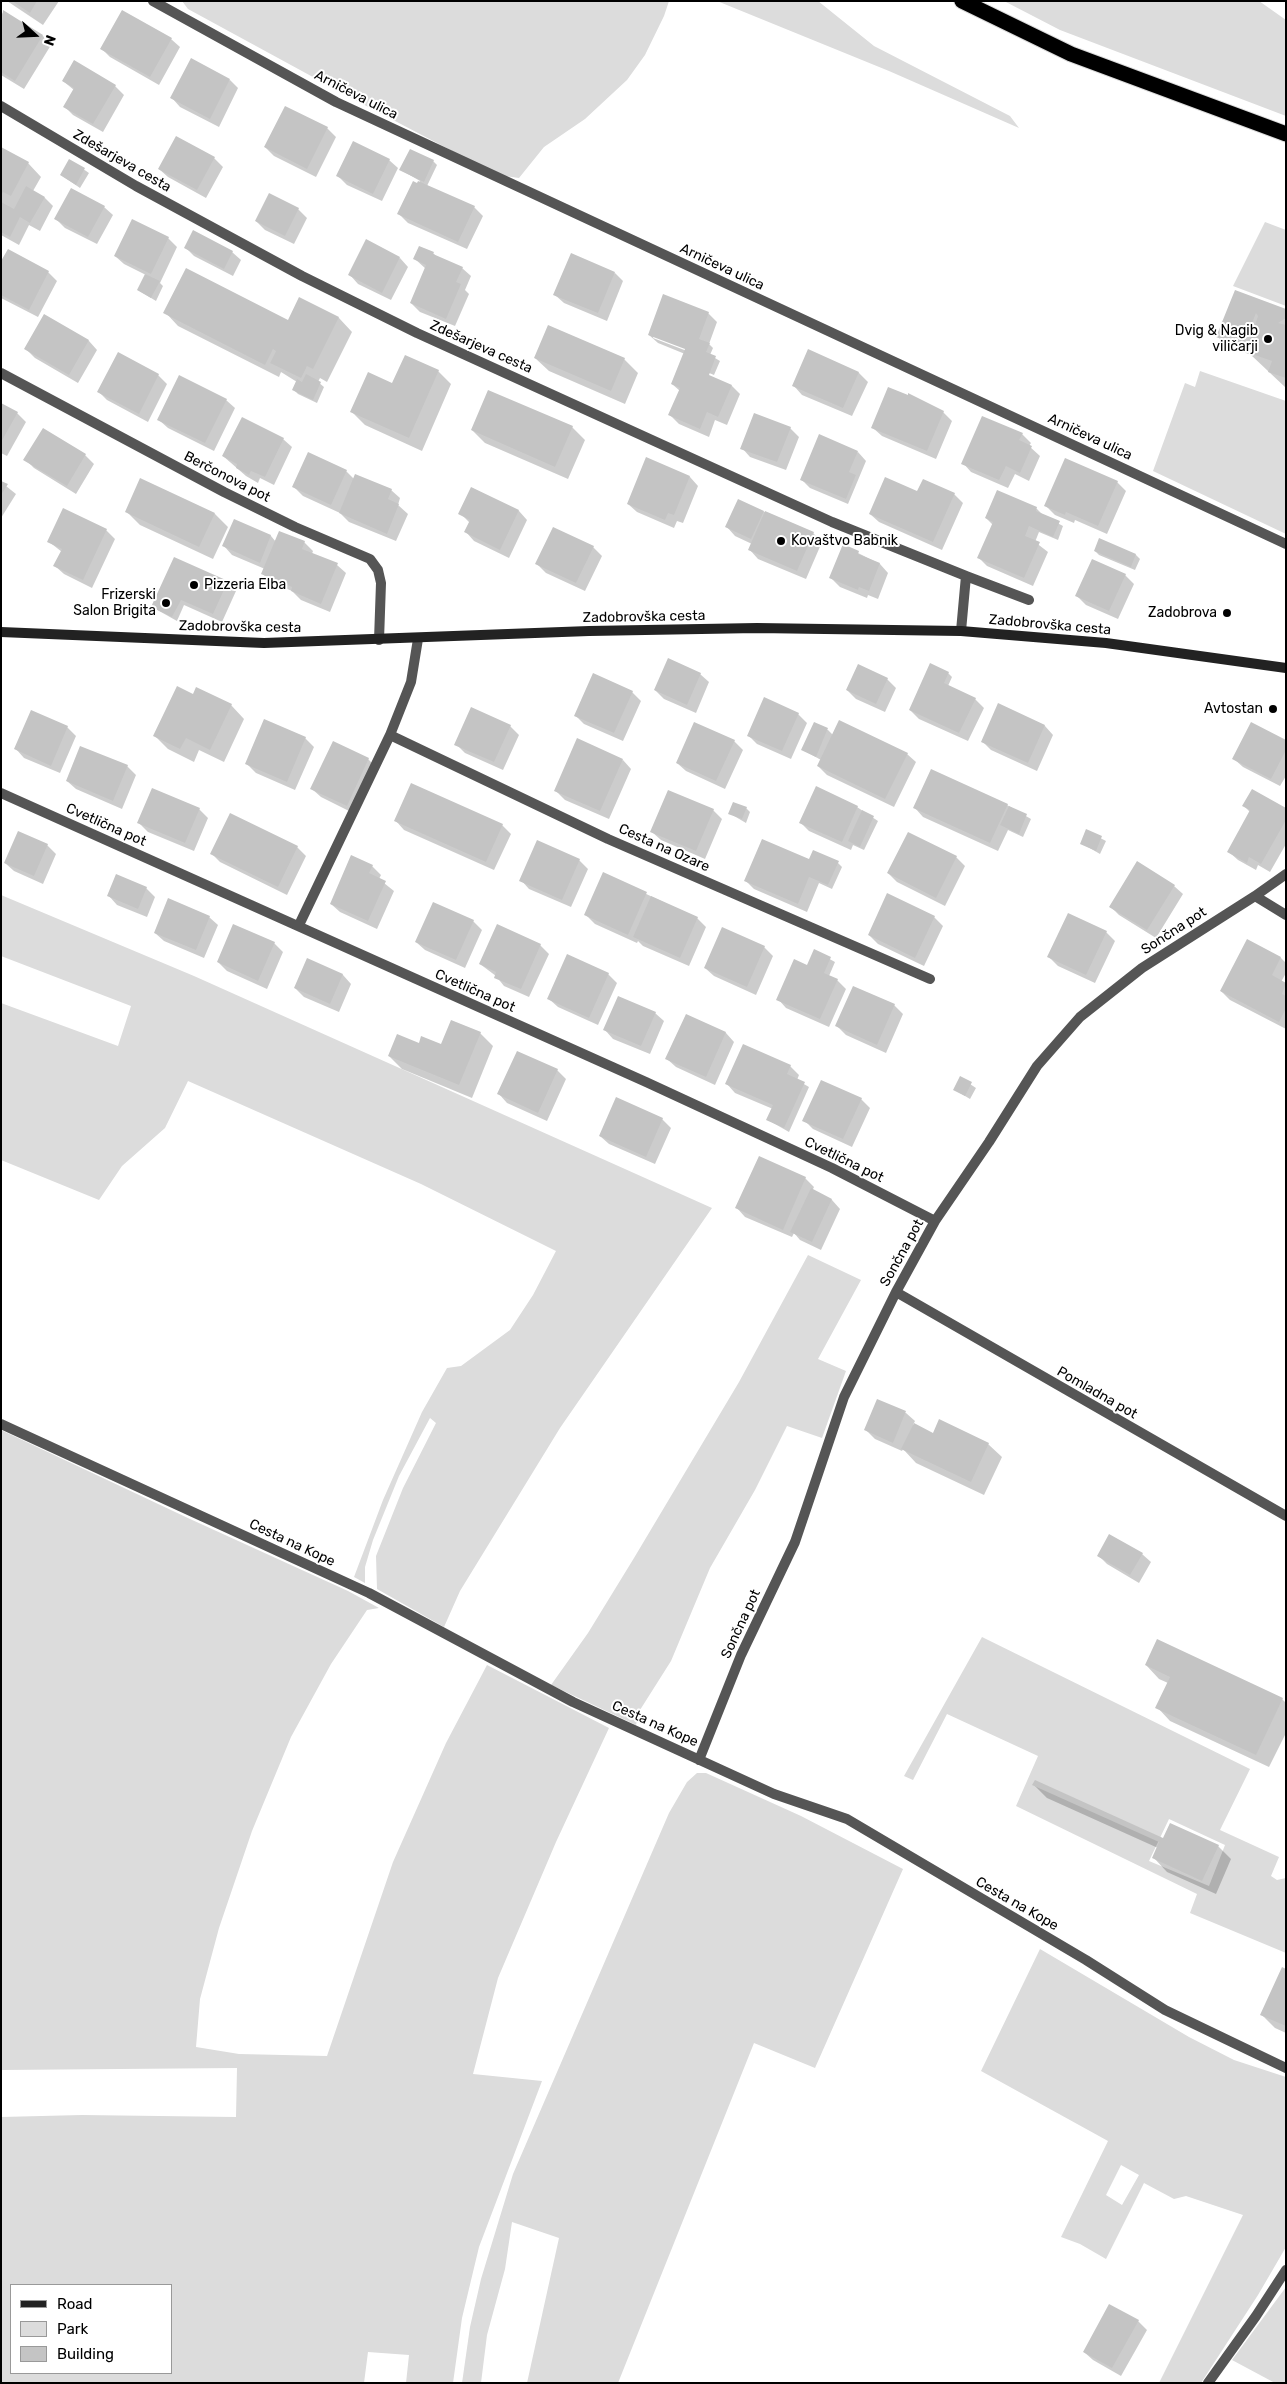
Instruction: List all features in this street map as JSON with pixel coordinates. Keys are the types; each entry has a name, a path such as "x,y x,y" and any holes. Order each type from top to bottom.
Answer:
{"highway":[{"path":"962,1 1071,54 1286,134"}],"main road":[{"name":"Zadobrovška cesta","path":"1,632 264,642 757,628 961,631 1106,643 1286,668"}],"street":[{"name":"Arničeva ulica","path":"154,1 336,102 1286,544"},
{"name":"Zdešarjeva cesta","path":"1,106 136,186 302,276 417,333 832,522 1029,600"},
{"name":"Berčonova pot","path":"1,373 224,492 295,527 370,559 378,570 381,583 379,640"},
{"path":"961,631 966,576"},
{"path":"299,926 390,735 411,682 418,639"},
{"name":"Cesta na Ozare","path":"390,735 608,839 930,980"},
{"name":"Cvetlična pot","path":"1,793 814,1160 935,1221"},
{"name":"Sončna pot","path":"699,1760 741,1654 795,1542 844,1397 896,1292 935,1221 989,1142 1037,1066 1080,1017 1142,968 1286,874"},
{"path":"1255,896 1286,915"},
{"name":"Pomladna pot","path":"896,1292 1286,1516"},
{"name":"Cesta na Kope","path":"1,1424 369,1594 573,1702 774,1794 847,1819 1086,1960 1165,2010 1286,2068"},
{"path":"1208,2383 1286,2270"}],"green space":[{"path":"182,1 669,1 664,16 645,55 627,80 585,119 544,147 519,178 498,175 357,101 188,9"},
{"path":"717,1 818,1 874,46 1010,116 1019,128 889,71"},
{"path":"1004,1 1259,1 1286,20 1286,116 1060,30"},
{"path":"1265,222 1286,230 1286,306 1233,286"},
{"path":"1200,371 1286,401 1286,534 1153,471 1185,383 1195,387"},
{"path":"1,895 194,976 712,1208 560,1428 460,1591 444,1627 377,1589 376,1556 403,1488 436,1423 430,1418 399,1476 373,1540 365,1567 365,1583 354,1577 383,1500 422,1412 447,1368 461,1366 510,1330 533,1295 556,1251 421,1184 188,1081 165,1128 122,1166 99,1200 1,1160 1,1003 118,1046 131,1006 1,956"},
{"path":"808,1255 861,1280 818,1359 846,1371 822,1438 787,1426 755,1490 710,1568 671,1661 640,1710 636,1725 551,1685 588,1633 634,1558 739,1382"},
{"path":"1,1430 348,1591 379,1608 367,1610 331,1664 291,1737 252,1831 219,1928 200,1999 196,2047 239,2054 327,2056 393,1862 446,1743 487,1665 609,1728 556,1842 498,1978 473,2074 542,2081 479,2247 462,2318 453,2383 406,2383 409,2355 368,2352 364,2383 1,2383 1,2117 82,2115 236,2117 237,2068 1,2070"},
{"path":"982,1637 1250,1769 1220,1830 1279,1857 1271,1876 1277,1880 1286,1878 1286,1953 1190,1913 1197,1894 1016,1806 1038,1756 947,1714 913,1780 904,1776","holes":["1169,1819 1225,1845 1209,1886 1149,1861"]},
{"path":"697,1773 706,1773 801,1816 903,1869 815,2068 754,2043 618,2383 527,2383 559,2238 512,2222 505,2269 487,2335 481,2383 462,2383 470,2327 481,2279 513,2174 669,1813 687,1782"},
{"path":"1040,1949 1189,2037 1234,2060 1286,2077 1286,2247 1258,2295 1201,2383 1159,2383 1243,2215 1186,2196 1174,2199 1144,2183 1106,2259 1080,2244 1061,2237 1108,2141 981,2071","holes":["1121,2165 1139,2175 1122,2205 1106,2195"]},
{"path":"1286,2287 1286,2383 1275,2383 1232,2360"}],"building":[{"path":"12,1 37,1 30,13"},
{"path":"3,10 43,35 15,81 1,72"},
{"path":"122,10 172,38 150,77 100,49"},
{"path":"191,58 230,79 210,119 170,98"},
{"path":"74,60 116,85 93,124 63,107 74,88 62,81"},
{"path":"285,106 328,127 307,169 264,147"},
{"path":"176,136 215,157 197,190 158,169"},
{"path":"353,141 390,159 373,194 336,176"},
{"path":"1,147 29,162 11,196 3,192 1,195"},
{"path":"410,149 434,160 424,182 399,170"},
{"path":"69,159 85,168 76,185 60,175"},
{"path":"413,181 417,183 418,181 475,206 458,242 397,214"},
{"path":"26,186 45,197 30,223 20,217 10,237 1,232 1,202 14,209"},
{"path":"71,188 105,206 88,237 54,219"},
{"path":"269,193 299,208 285,236 255,221"},
{"path":"132,219 169,237 151,274 114,256"},
{"path":"193,230 233,251 224,269 184,248"},
{"path":"366,239 400,257 382,293 348,275"},
{"path":"419,246 463,267 456,282 461,284 446,319 410,303 426,265 413,259"},
{"path":"8,249 49,271 29,310 1,295 1,261"},
{"path":"571,253 615,272 598,313 553,295"},
{"path":"186,268 288,320 299,297 339,317 313,369 307,366 301,378 270,363 276,351 273,349 265,365 163,313"},
{"path":"145,274 160,281 151,298 137,290"},
{"path":"1235,290 1286,309 1286,318 1278,323 1286,325 1286,378 1268,372 1272,361 1246,352 1258,316 1256,313 1243,347 1216,337"},
{"path":"663,294 709,312 699,339 710,343 706,352 716,356 709,375 732,385 718,417 707,412 700,429 668,415 680,388 671,384 685,349 648,335"},
{"path":"44,314 89,340 69,375 24,349"},
{"path":"548,325 625,358 611,391 534,358"},
{"path":"808,349 859,372 843,408 792,386"},
{"path":"118,352 159,374 139,414 97,392"},
{"path":"405,355 439,370 409,438 350,412 368,372 392,383"},
{"path":"306,374 321,382 313,400 292,390 297,379 302,382"},
{"path":"179,375 227,399 205,443 157,420"},
{"path":"888,387 908,395 908,393 944,411 927,451 871,428"},
{"path":"488,390 573,426 555,467 471,430"},
{"path":"1,403 18,412 1,442"},
{"path":"754,413 791,427 777,462 740,449"},
{"path":"982,416 1023,433 1019,440 1032,446 1020,473 1006,466 999,480 961,464"},
{"path":"242,417 284,438 265,477 251,471 249,475 236,468 237,464 222,456"},
{"path":"43,428 86,454 67,486 23,460"},
{"path":"819,434 858,451 849,472 856,475 846,499 800,480"},
{"path":"308,452 347,470 331,505 292,487"},
{"path":"646,457 690,476 674,515 668,513 665,520 627,504"},
{"path":"1065,458 1118,481 1098,526 1066,512 1065,515 1044,506"},
{"path":"355,474 392,489 388,499 399,504 387,534 339,513"},
{"path":"885,477 917,491 923,479 955,493 933,542 869,514"},
{"path":"140,478 215,513 199,547 125,512"},
{"path":"1,481 8,484 1,495"},
{"path":"471,487 519,510 500,550 464,532 470,520 458,514"},
{"path":"997,490 1037,507 1036,511 1060,521 1053,537 1029,526 1025,536 1040,542 1024,578 977,558 993,522 985,518"},
{"path":"738,499 764,511 751,539 725,527"},
{"path":"63,508 107,529 83,580 53,566 62,549 47,542"},
{"name":"Kovaštvo Babnik","path":"765,511 814,532 797,571 748,550"},
{"path":"234,519 271,535 260,563 222,546"},
{"path":"553,527 594,546 576,583 535,564"},
{"path":"279,531 305,541 302,549 338,563 321,604 291,591 292,587 261,574"},
{"path":"1099,538 1136,554 1131,567 1094,551"},
{"path":"843,544 859,551 858,554 880,563 869,591 859,587 858,590 829,578"},
{"name":"Pizzeria Elba","path":"174,557 228,581 213,614 181,600 172,617 151,607"},
{"path":"1092,559 1126,574 1109,611 1075,596"},
{"path":"668,658 701,673 687,705 654,690"},
{"path":"930,663 949,672 944,683 976,698 959,733 909,710"},
{"path":"858,664 888,678 876,704 846,690"},
{"path":"593,673 633,691 614,733 574,716"},
{"path":"177,686 193,694 196,687 232,704 210,750 186,738 180,749 153,736"},
{"path":"764,697 799,713 782,751 747,736"},
{"path":"998,703 1045,725 1028,763 981,742"},
{"path":"471,707 511,725 494,762 454,745"},
{"path":"31,710 68,726 51,766 14,749"},
{"path":"264,719 306,737 287,782 245,764"},
{"path":"839,720 908,753 885,799 817,766"},
{"path":"694,722 735,740 716,781 676,763"},
{"path":"814,722 828,728 816,757 801,750"},
{"path":"1251,722 1286,740 1286,750 1271,779 1232,759"},
{"path":"577,738 623,759 600,811 554,791"},
{"path":"333,741 369,758 347,806 310,789"},
{"path":"80,746 128,765 113,801 66,781"},
{"path":"931,769 1008,804 990,843 913,808"},
{"path":"411,783 503,824 486,862 394,821"},
{"path":"816,786 858,806 842,842 799,823"},
{"path":"152,788 200,808 185,843 137,823"},
{"path":"1252,789 1286,808 1286,820 1261,864 1249,857 1247,863 1227,852 1250,810 1242,806"},
{"path":"668,790 714,809 696,851 650,832"},
{"path":"733,802 747,807 742,819 728,814"},
{"path":"1009,806 1027,814 1019,834 1000,825"},
{"path":"862,810 874,816 860,847 848,841"},
{"path":"230,813 298,846 278,887 210,854"},
{"path":"1086,829 1102,836 1096,851 1080,844"},
{"path":"18,831 48,844 34,876 4,863"},
{"path":"908,832 957,856 936,898 887,873"},
{"path":"762,839 809,859 813,850 839,861 828,885 809,877 798,904 744,881"},
{"path":"537,840 580,859 562,900 519,881"},
{"path":"351,855 373,865 369,873 386,881 368,921 330,904"},
{"path":"1137,861 1175,885 1147,930 1109,907"},
{"path":"603,872 647,892 628,935 584,915"},
{"path":"116,874 147,887 138,909 107,896"},
{"path":"887,893 935,916 915,958 868,935"},
{"path":"651,896 698,917 680,958 633,937"},
{"path":"168,898 210,916 196,950 154,933"},
{"path":"433,902 474,920 456,960 415,942"},
{"path":"1068,913 1107,931 1086,975 1047,957"},
{"path":"233,924 275,942 258,981 217,962"},
{"path":"497,924 541,944 521,989 494,978 496,972 479,964"},
{"path":"722,927 765,946 747,987 704,968"},
{"path":"1247,939 1281,957 1272,975 1286,983 1282,994 1286,996 1286,1008 1279,1022 1220,991"},
{"path":"814,949 831,957 824,973 838,979 820,1019 776,1000 794,959 807,965"},
{"path":"567,954 609,973 589,1018 547,999"},
{"path":"307,958 343,974 330,1004 294,988"},
{"path":"853,986 895,1004 877,1045 835,1026"},
{"path":"618,996 656,1012 641,1046 603,1030"},
{"path":"686,1014 726,1032 706,1077 665,1059"},
{"path":"451,1020 481,1032 459,1085 388,1056 397,1034 419,1043 421,1036 441,1044"},
{"path":"743,1044 791,1065 787,1074 805,1082 784,1128 766,1120 773,1105 725,1084"},
{"path":"517,1051 558,1069 538,1113 497,1094"},
{"path":"960,1076 972,1082 965,1096 953,1090"},
{"path":"821,1080 862,1098 843,1139 802,1121"},
{"path":"616,1097 663,1118 646,1157 599,1136"},
{"path":"759,1156 806,1177 783,1230 735,1208"},
{"path":"811,1188 832,1199 812,1242 790,1232"},
{"path":"877,1399 906,1411 893,1443 864,1430"},
{"path":"939,1419 989,1443 971,1482 901,1449 914,1423 933,1433"},
{"path":"1109,1534 1143,1553 1130,1575 1097,1556"},
{"path":"1157,1639 1283,1698 1256,1755 1155,1708 1170,1677 1145,1665"},
{"path":"1035,1780 1163,1838 1170,1823 1219,1845 1202,1881 1152,1858 1159,1842 1032,1785"},
{"path":"1282,1967 1286,1969 1286,2026 1260,2015"},
{"path":"1109,2304 1139,2320 1112,2368 1083,2352"}],"place":[{"name":"Dvig & Nagib viličarji","path":"1268,339"},
{"name":"Kovaštvo Babnik","path":"781,541"},
{"name":"Pizzeria Elba","path":"194,585"},
{"name":"Frizerski Salon Brigita","path":"166,603"},
{"name":"Zadobrova","path":"1227,613"},
{"name":"Avtostan","path":"1273,709"}]}
